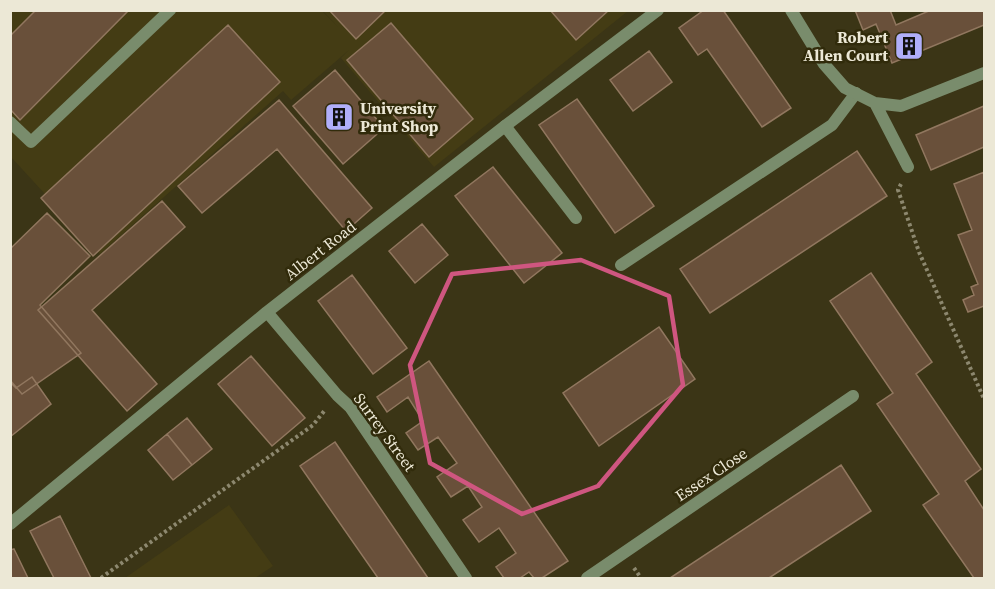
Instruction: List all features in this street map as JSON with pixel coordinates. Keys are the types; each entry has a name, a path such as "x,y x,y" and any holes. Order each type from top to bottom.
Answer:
{"street":[{"path":"10,122 31,142 170,10"},
{"name":"Albert Road","path":"10,524 267,312 658,10"},
{"path":"791,10 824,64 845,88 875,103 902,106 984,72"},
{"path":"621,265 832,125 856,93"},
{"path":"875,103 908,167"},
{"path":"505,126 576,218"},
{"name":"Surrey Street","path":"267,312 337,395 350,407 466,579"},
{"name":"Essex Close","path":"587,579 853,396"}],"path":[{"path":"908,167 898,190 919,252 984,399"},
{"path":"101,579 313,425 337,395"}],"highlighted area":[{"path":"581,260 669,296 683,385 598,486 522,514 430,463 410,365 452,274"}],"shaded area":[{"path":"11,11 322,11 338,27 323,11 628,11 434,167 341,58 349,50 291,100 283,91 100,254 11,157"},
{"path":"229,505 273,566 255,578 125,578"}],"building":[{"path":"36,10 129,10 20,120 10,109 10,36"},
{"path":"329,10 386,10 356,39"},
{"path":"550,10 609,10 576,40"},
{"path":"704,10 723,10 791,108 762,127 707,49 698,55 679,28"},
{"name":"Robert Allen Court","path":"855,10 890,10 896,25 931,10 984,10 984,25 892,63 876,24 863,30"},
{"path":"391,23 473,119 429,157 347,60"},
{"path":"228,25 280,82 93,256 41,198"},
{"path":"649,51 672,82 633,111 610,80"},
{"name":"University Print Shop","path":"335,70 384,128 343,164 293,106"},
{"path":"577,99 654,206 615,233 539,125"},
{"path":"279,100 372,208 346,231 277,149 202,213 178,186"},
{"path":"984,106 984,147 931,170 916,135"},
{"path":"857,151 887,196 710,313 680,269"},
{"path":"493,167 562,253 524,283 455,196"},
{"path":"984,172 984,306 968,312 963,300 974,295 971,287 978,284 958,235 972,230 954,184"},
{"path":"162,201 185,227 92,310 157,384 127,411 38,310"},
{"path":"47,213 90,256 40,305 81,353 22,394 10,380 10,249"},
{"path":"422,224 448,255 415,283 389,251"},
{"path":"871,273 932,362 916,374 981,469 965,481 984,510 984,578 974,578 923,505 939,494 877,404 893,393 830,301"},
{"path":"352,275 407,348 373,374 318,301"},
{"path":"659,327 695,379 599,446 563,393"},
{"path":"251,356 305,418 272,446 218,384"},
{"path":"429,361 568,561 542,578 534,578 529,572 520,578 504,578 496,567 516,553 499,528 479,542 463,520 482,507 468,486 451,497 437,477 457,463 438,437 418,450 406,433 423,421 408,397 387,412 377,397"},
{"path":"32,377 51,404 10,437 10,382 16,388"},
{"path":"187,418 212,449 192,465 167,434"},
{"path":"167,434 192,465 173,480 148,450"},
{"path":"335,442 428,578 378,578 300,466"},
{"path":"841,465 871,511 769,578 670,578"},
{"path":"60,516 91,578 54,578 30,531"},
{"path":"14,549 28,578 10,578 10,550"}],"place":[{"name":"Robert Allen Court","path":"909,46"},
{"name":"University Print Shop","path":"339,117"}]}
